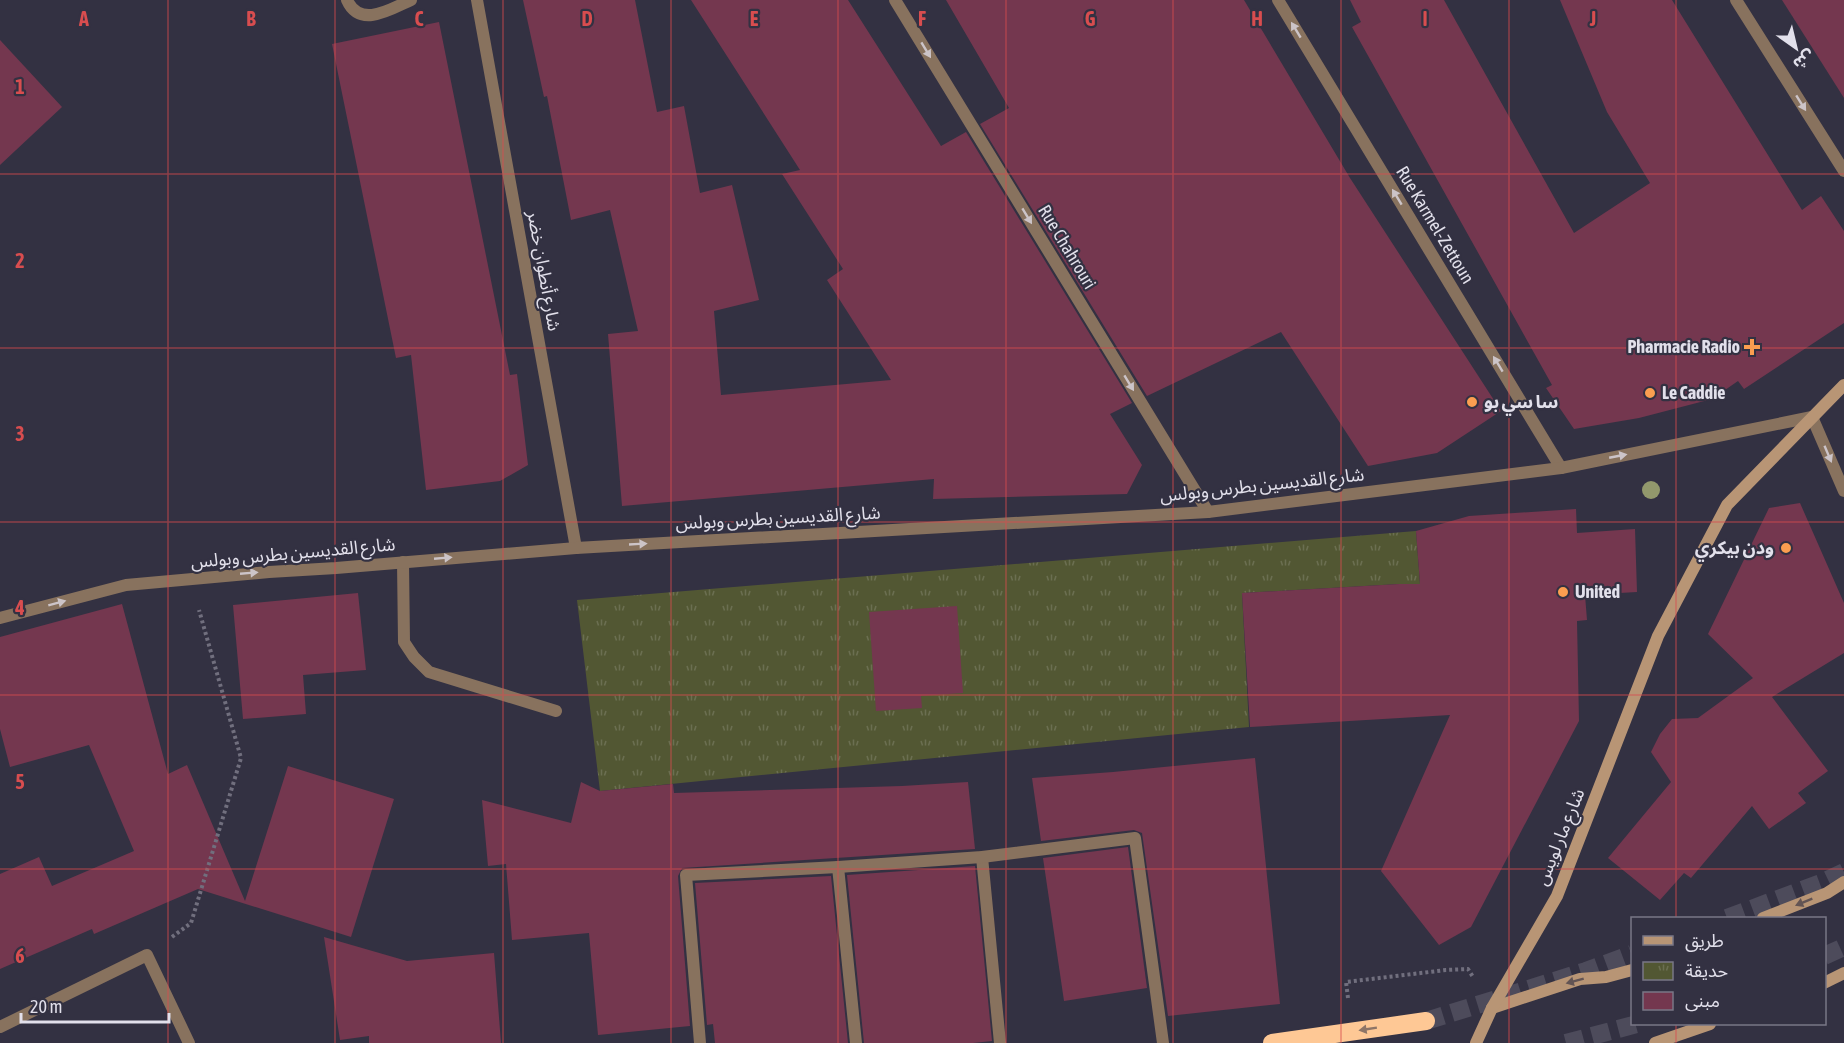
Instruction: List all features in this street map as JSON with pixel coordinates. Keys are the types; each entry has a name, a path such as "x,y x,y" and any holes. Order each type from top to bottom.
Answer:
{"highway":[{"path":"1272,1043 1426,1021"}],"street":[{"path":"347,0 362,14 373,16 411,0"},
{"name":"شارع أنطوان خضر","path":"477,0 576,548"},
{"name":"Rue Chahrouri","path":"895,0 1208,512"},
{"name":"Rue Karmel-Zettoun","path":"1278,0 1561,468"},
{"path":"1736,0 1844,171"},
{"name":"شارع مار لويس","path":"1476,1043 1492,1008 1557,896 1658,636 1727,505 1844,385"},
{"path":"1812,417 1844,491"},
{"name":"شارع القديسين بطرس وبولس","path":"0,618 126,585 190,579 576,548 1208,512 1561,468 1812,417"},
{"path":"403,562 404,642 414,657 429,672 556,711"},
{"path":"700,1043 686,875 982,857 1135,838 1163,1043"},
{"path":"982,857 1000,1043"},
{"path":"838,867 856,1043"},
{"path":"1765,917 1827,892 1844,882"},
{"path":"0,1027 147,955 189,1043"},
{"path":"1492,1008 1580,979 1606,977 1631,970"},
{"path":"1826,982 1844,973"},
{"path":"1655,1043 1704,1025"}],"path":[{"path":"147,955 191,923 241,758 190,579"}],"green space":[{"path":"1416,531 1420,584 1242,593 1249,727 600,791 577,600"}],"building":[{"path":"523,0 635,0 657,112 684,106 700,193 732,185 759,300 714,311 721,395 891,380 827,280 843,269 782,174 800,170 691,0 848,0 941,146 966,132 1132,403 1110,414 1142,465 1127,494 933,499 934,479 622,506 608,334 638,331 610,210 571,220 547,96 544,97"},
{"path":"946,0 1244,0 1350,178 1501,411 1437,453 1368,466 1281,332 1147,396 980,124 1009,108"},
{"path":"1350,0 1444,0 1574,233 1650,183 1607,112 1560,0 1672,0 1802,210 1821,196 1844,231 1844,323 1744,389 1738,381 1712,399 1639,418 1574,429 1546,388 1552,385 1352,27 1361,22"},
{"path":"1782,0 1844,0 1844,98"},
{"path":"439,22 510,375 517,374 528,465 500,481 426,490 411,355 396,358 332,44"},
{"path":"0,40 62,107 0,165"},
{"path":"1800,503 1844,603 1844,653 1772,697 1828,771 1798,793 1806,803 1769,829 1752,806 1691,878 1684,873 1660,900 1608,858 1671,782 1651,752 1660,734 1672,719 1698,718 1753,678 1708,634 1769,508"},
{"path":"1576,509 1577,533 1635,529 1637,592 1585,595 1587,620 1577,621 1579,721 1471,927 1439,945 1381,871 1450,715 1250,727 1242,593 1420,584 1416,531 1469,516"},
{"path":"358,593 366,670 303,675 306,714 243,719 233,605"},
{"path":"122,604 168,774 187,765 245,901 288,766 394,799 351,937 198,889 94,934 92,929 0,969 0,874 39,857 52,886 134,851 89,745 10,767 0,729 0,637"},
{"path":"957,606 963,693 921,696 922,708 876,711 869,612"},
{"path":"1255,758 1280,1004 1168,1016 1142,833 1134,830 1041,841 1032,778"},
{"path":"581,782 600,791 673,784 674,793 968,782 975,849 682,868 678,876 690,1026 598,1035 589,933 512,940 506,864 488,866 482,800 571,823"},
{"path":"1128,847 1147,988 1064,1001 1043,858"},
{"path":"975,866 992,1041 864,1043 847,875"},
{"path":"831,876 848,1043 715,1043 713,1024 707,1025 695,883"},
{"path":"324,937 407,961 494,953 501,1043 369,1043 369,1036 340,1040"}],"tunnel":[{"path":"1730,917 1821,883 1844,872"},
{"path":"1826,955 1844,947"},
{"path":"1426,1021 1586,971 1631,954"},
{"path":"1566,1043 1633,1025"}],"place":[{"name":"Pharmacie Radio","path":"1752,347"},
{"name":"Le Caddie","path":"1650,393"},
{"name":"سا سي بو","path":"1472,402"},
{"name":"ودن بيكري","path":"1786,548"},
{"name":"United","path":"1563,592"}]}
